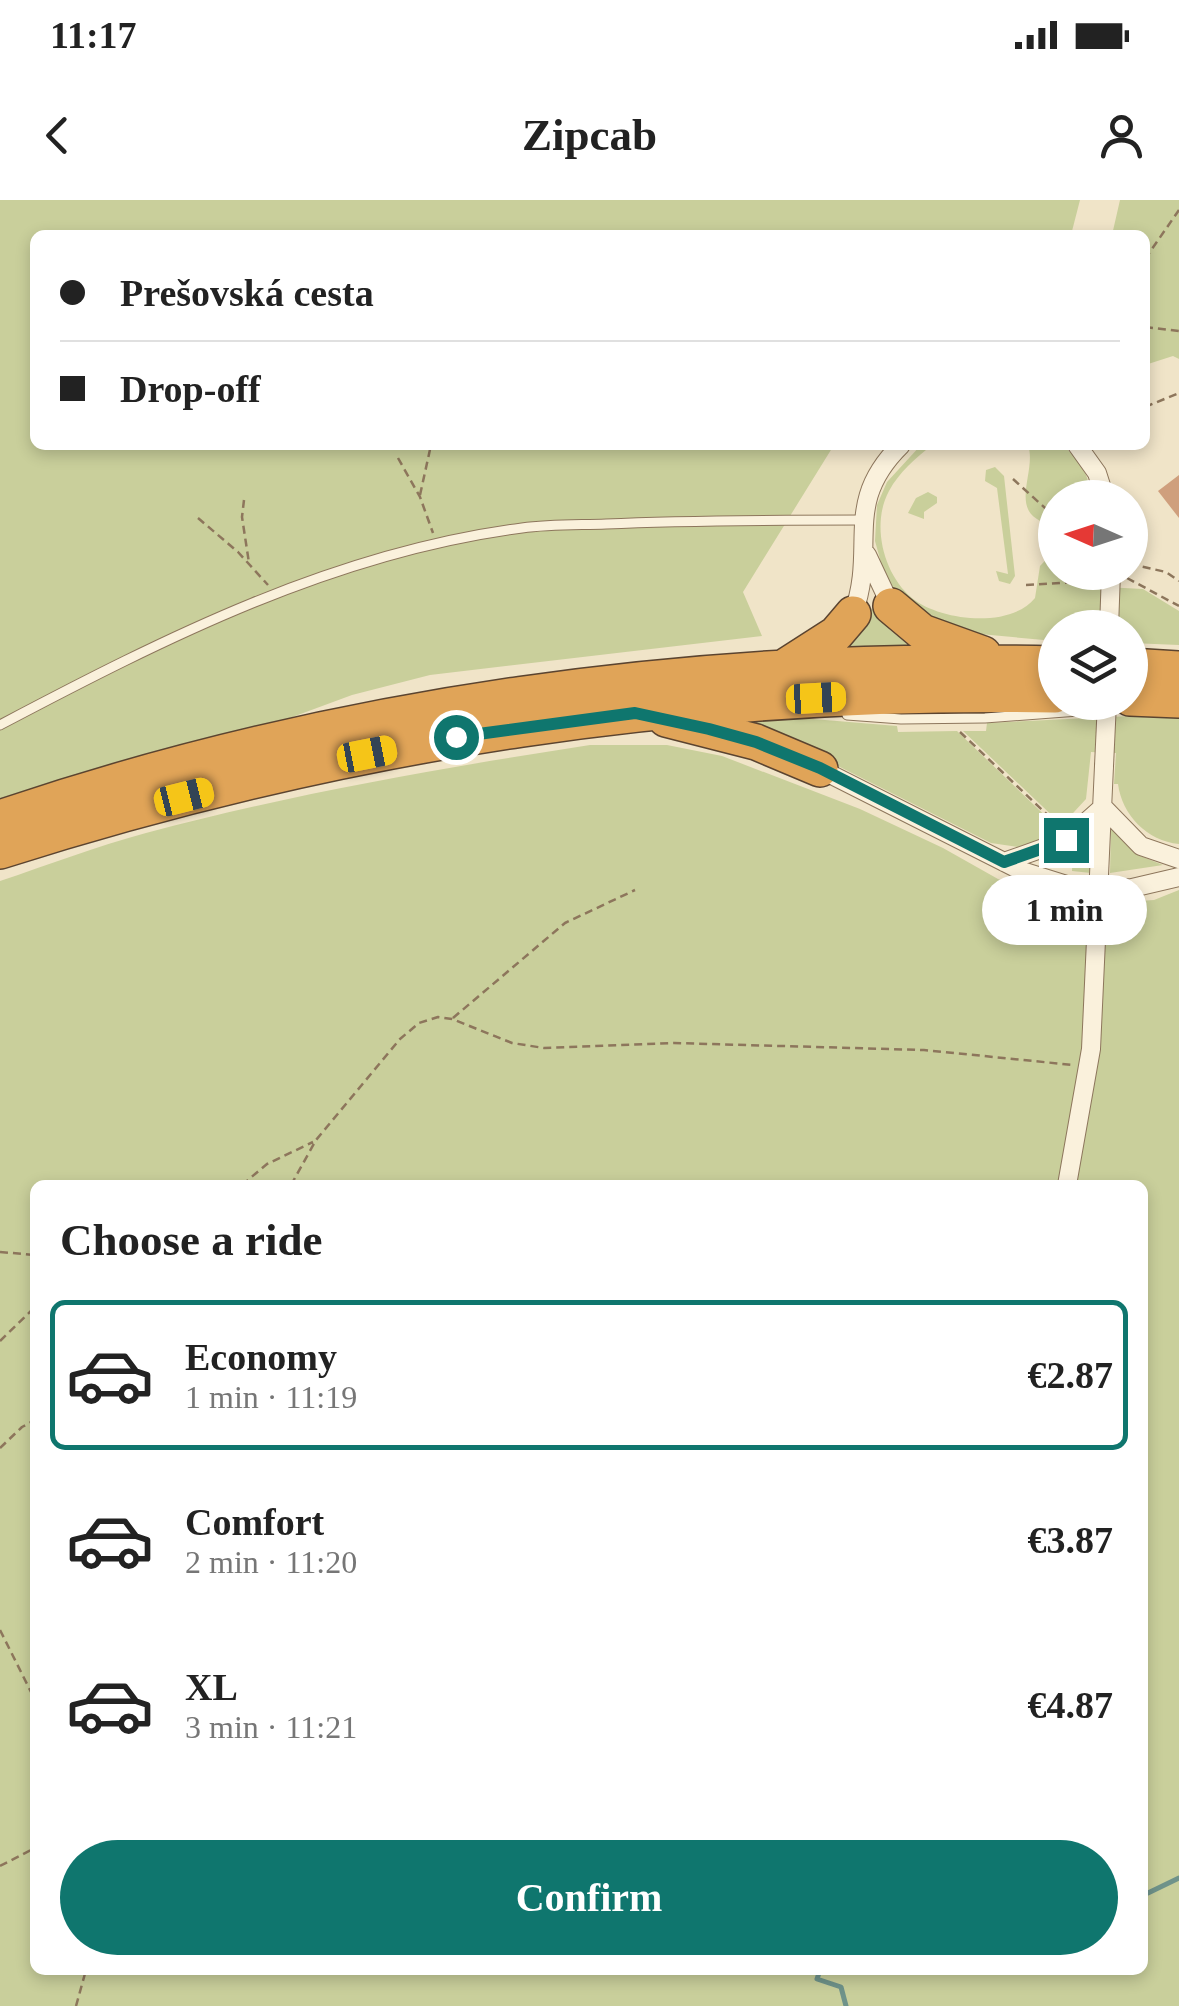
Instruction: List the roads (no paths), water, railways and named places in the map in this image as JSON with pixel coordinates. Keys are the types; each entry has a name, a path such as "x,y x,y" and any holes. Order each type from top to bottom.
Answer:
{"highway":[{"path":"891,606 922,632 1008,663"},
{"path":"781,685 852,614"},
{"path":"0,818 178,766 359,724 543,692 781,685 1008,663 1038,664"},
{"path":"1148,667 1179,669"},
{"path":"0,852 184,797 335,760 456,737 635,713 781,685 919,694 1038,695"},
{"path":"635,713 756,742 820,768"}],"street":[{"path":"852,614 860,586 864,520 873,480 897,450"},
{"path":"1081,450 1096,480"},
{"path":"865,550 891,606"},
{"path":"1068,1180 1089,1064 1105,720"},
{"path":"820,768 1022,871 1070,886 1100,890 1132,888 1179,877"},
{"path":"1004,862 1066,840 1103,807"},
{"path":"1103,807 1141,846 1179,859"}],"lane":[{"path":"0,725 178,634 276,593 436,544 524,528 656,521 864,520"},
{"path":"781,685 828,714 916,718 1093,711 1154,699"}],"waterway":[{"path":"1148,1893 1179,1878"},
{"path":"818,1975 817,1979 841,1987 846,2006"}]}
